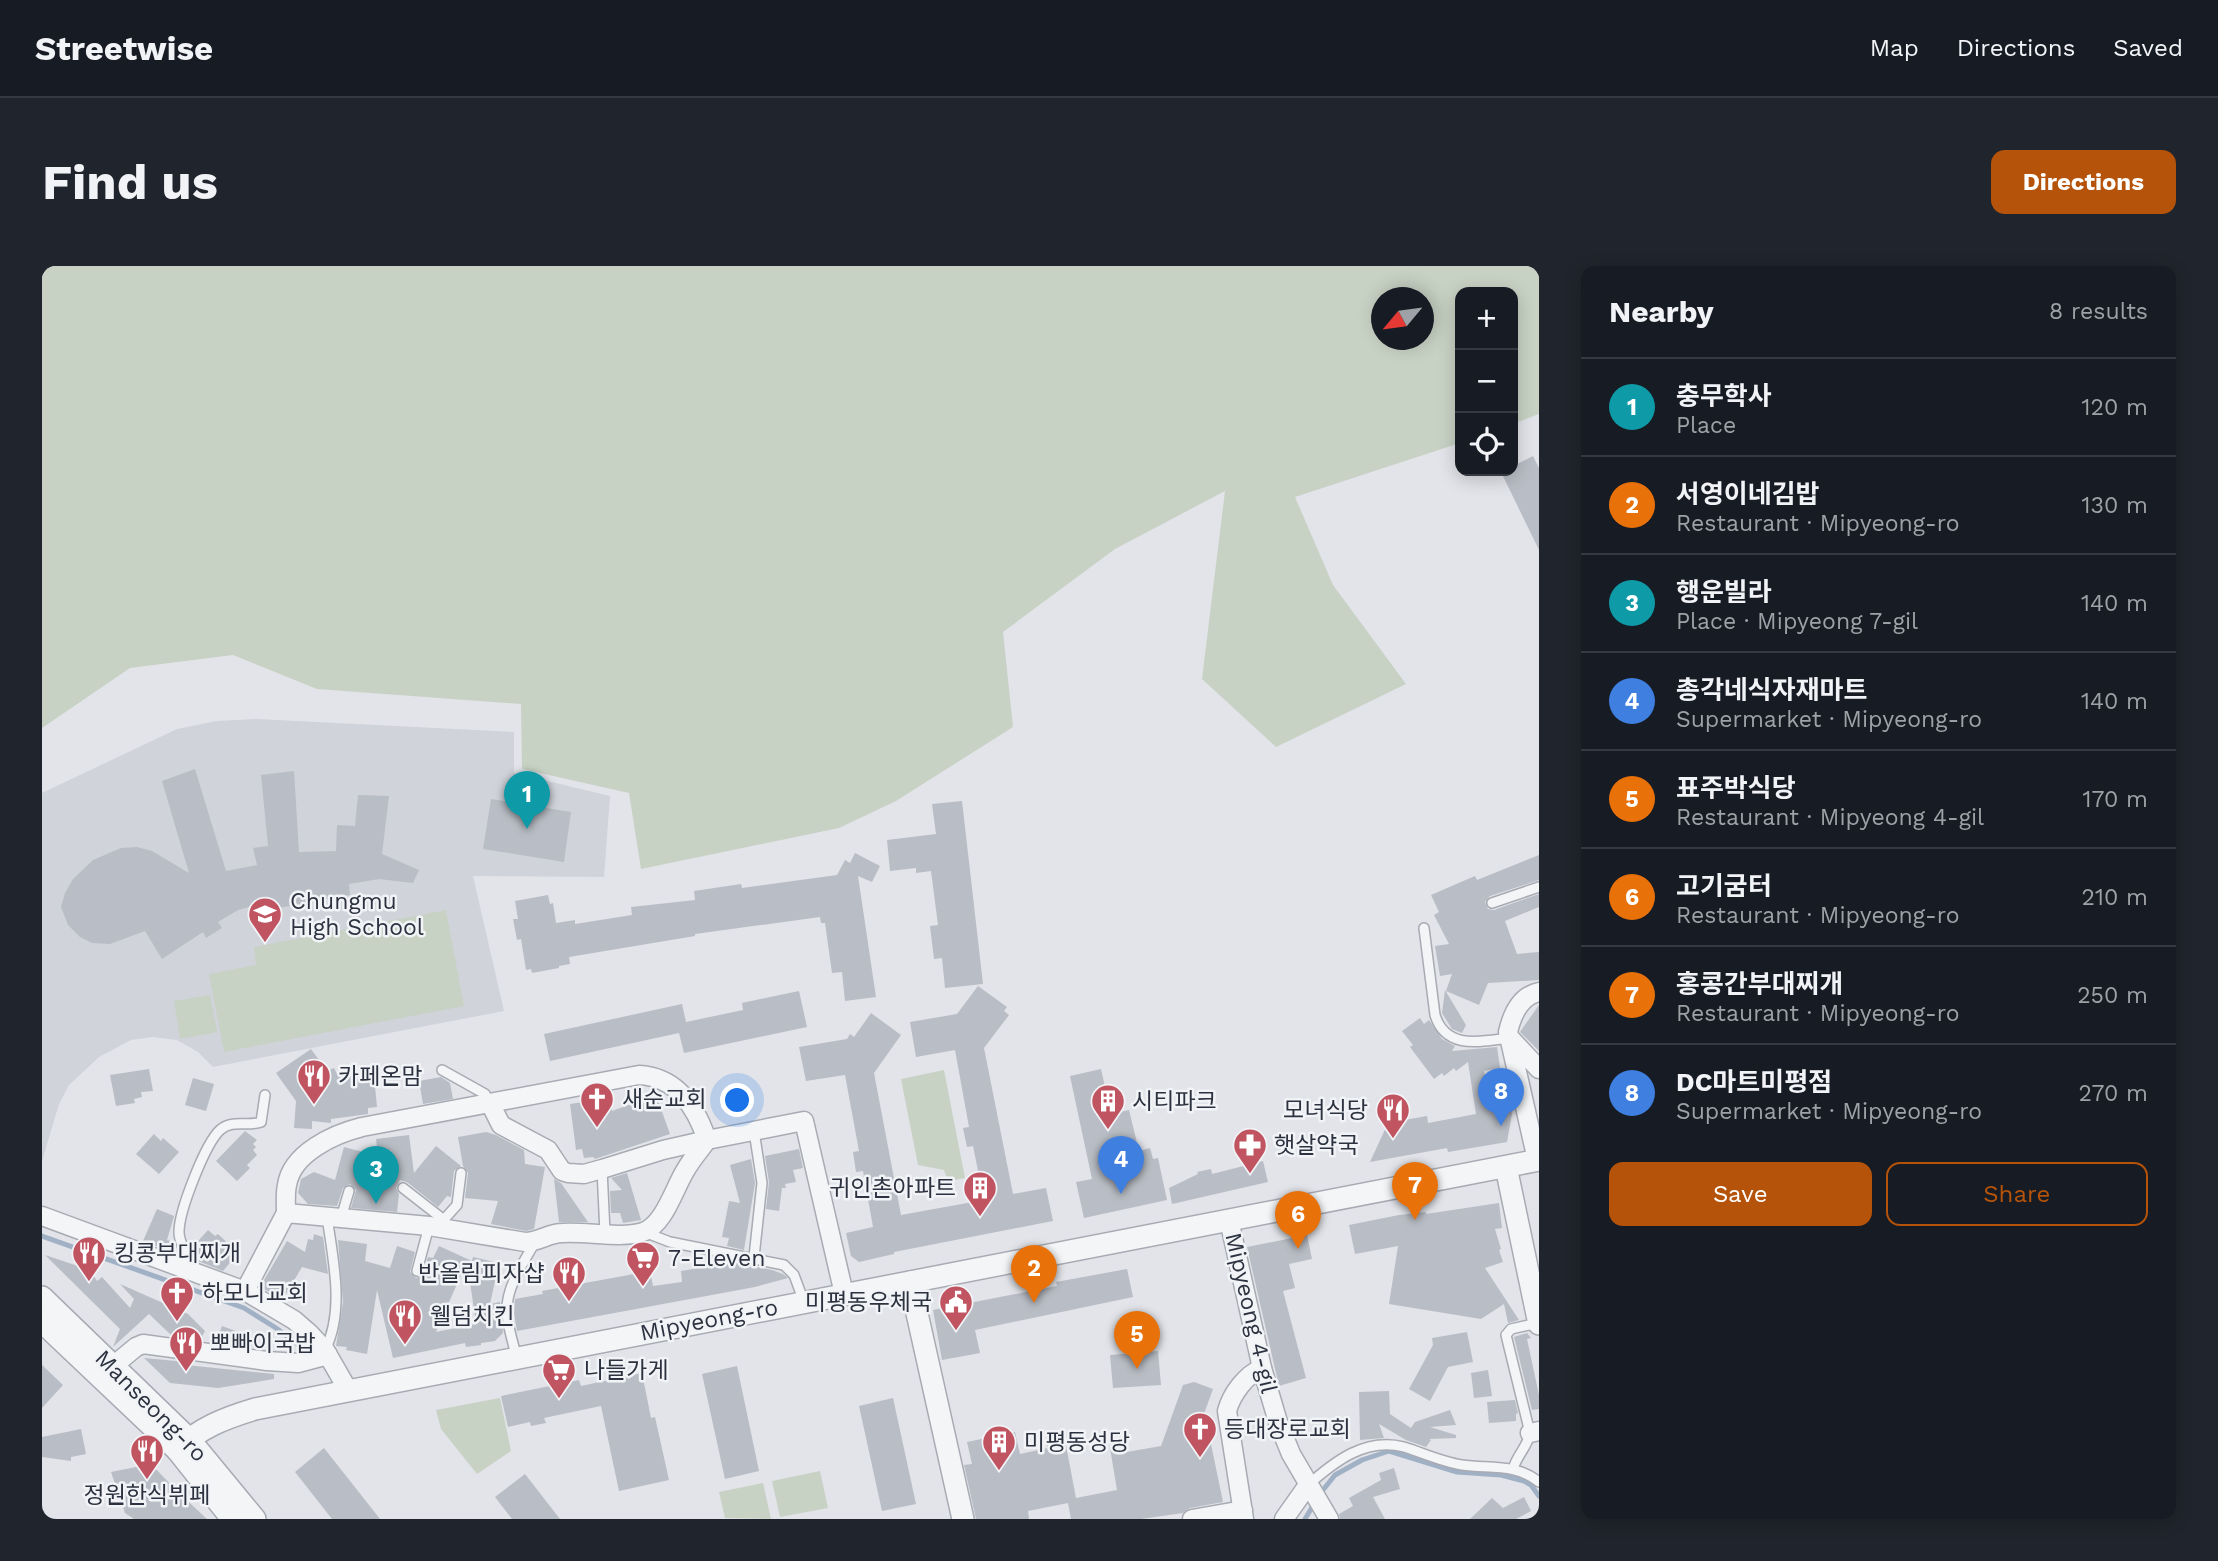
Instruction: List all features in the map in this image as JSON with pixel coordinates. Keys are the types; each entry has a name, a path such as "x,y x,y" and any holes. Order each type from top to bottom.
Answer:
{"street":[{"path":"1538,1160 1510,1038 1514,1013 1531,994 1539,992"},
{"path":"1510,1038 1539,1069"},
{"path":"245,1291 286,1213 287,1184 293,1169 302,1158 332,1138 362,1127 639,1075 665,1080 690,1103 701,1119 708,1140"},
{"path":"490,1103 501,1125 548,1150 562,1171 584,1174 663,1150 804,1121 844,1294"},
{"path":"286,1213 436,1224 535,1242 558,1233 643,1232 661,1216 686,1168 708,1140"},
{"name":"Mipyeong-ro","path":"183,1444 216,1422 235,1415 348,1390 1538,1160"},
{"path":"1506,1167 1539,1324"},
{"path":"42,1216 245,1291 294,1320 309,1333 326,1353 348,1390"},
{"name":"Mipyeong 4-gil","path":"1229,1220 1262,1368 1283,1437 1326,1513"},
{"path":"910,1282 963,1519"},
{"name":"Manseong-ro","path":"44,1312 113,1366 255,1519"},
{"name":"Manseong-ro","path":"44,1312 183,1444 232,1519"},
{"path":"113,1366 143,1344 298,1363 326,1353"},
{"path":"1192,1519 1244,1515 1227,1409 1247,1377 1262,1368"},
{"path":"1284,1519 1310,1487"}],"lane":[{"path":"1492,902 1539,887"},
{"path":"1424,929 1436,1015 1441,1028 1452,1038 1464,1042 1510,1038"},
{"path":"442,1070 485,1094 490,1103"},
{"path":"195,1272 179,1233 188,1191 209,1145 220,1130 235,1122 261,1122 265,1095"},
{"path":"754,1131 762,1183 754,1257"},
{"path":"602,1170 606,1233"},
{"path":"417,1271 436,1224 457,1205 461,1173"},
{"path":"403,1188 436,1224"},
{"path":"326,1353 331,1337 335,1297 334,1218 349,1191"},
{"path":"643,1232 670,1242 784,1265 790,1268 804,1302"},
{"path":"517,1357 507,1316 507,1302 512,1285 535,1242"},
{"path":"1513,1469 1534,1432 1506,1337 1511,1329 1539,1324"},
{"path":"1310,1487 1341,1459 1363,1448 1381,1445 1403,1447 1461,1465 1513,1469 1525,1472 1539,1482"}],"shaded area":[{"name":"Chungmu High School","path":"257,719 514,732 514,773 610,796 604,877 473,876 504,1011 213,1067 198,1052 177,1040 153,1037 131,1040 99,1057 69,1085 59,1104 42,1161 42,793 177,729 217,721"}],"green space":[{"path":"42,266 1539,266 1539,414 1518,422 1518,287 1455,287 1455,445 1295,497 1333,585 1406,684 1276,747 1202,679 1225,491 1115,549 1003,632 1013,727 896,801 839,828 641,869 629,793 522,769 521,704 317,689 233,655 130,668 42,728"},
{"path":"446,910 464,1006 224,1052 209,974 256,965 254,947"},
{"path":"210,995 217,1032 180,1039 174,1001"},
{"path":"944,1070 965,1178 948,1181 944,1170 918,1165 901,1079"},
{"path":"500,1398 511,1451 477,1474 441,1429 436,1410"},
{"path":"820,1471 828,1508 780,1517 772,1481"},
{"path":"763,1483 771,1519 725,1518 719,1492"}],"building":[{"path":"1533,456 1539,468 1539,550 1503,476 1518,476 1518,464"},
{"path":"195,769 226,871 257,865 253,848 268,846 261,775 294,771 299,852 336,851 337,825 355,826 358,795 389,796 382,854 419,870 413,883 379,879 349,884 350,895 257,912 256,905 238,910 218,922 222,928 206,938 203,932 162,959 145,931 110,944 92,943 80,937 68,925 61,907 73,879 93,860 121,848 137,847 152,851 189,873 162,781"},
{"path":"491,799 571,812 564,862 483,849"},
{"path":"962,801 983,984 945,988 942,958 934,959 930,926 938,925 931,871 916,873 916,868 890,871 887,840 936,834 932,804"},
{"path":"855,853 880,866 872,882 858,876 876,997 845,1001 842,972 832,973 825,923 821,923 820,917 695,934 569,957 570,964 559,968 532,973 531,969 526,970 521,939 517,940 513,919 518,919 515,901 548,895 550,904 553,903 556,923 575,920 575,924 632,915 631,907 695,900 694,891 741,884 742,888 837,875 845,860 850,863"},
{"path":"1539,855 1539,880 1490,896 1485,902 1488,909 1494,910 1539,894 1539,907 1505,921 1517,954 1539,952 1539,980 1488,983 1479,1005 1446,991 1452,974 1440,976 1435,946 1449,944 1434,915 1439,912 1431,895 1475,876 1477,880"},
{"path":"978,986 1007,1007 1004,1011 1009,1015 984,1048 1013,1194 1046,1188 1053,1221 894,1252 859,1262 851,1256 846,1233 873,1227 863,1171 856,1172 853,1152 859,1151 845,1075 806,1081 799,1047 847,1039 850,1034 854,1037 871,1013 901,1035 874,1073 901,1215 984,1200 973,1146 967,1147 963,1128 969,1127 955,1050 916,1057 910,1022 957,1014"},
{"path":"1445,990 1466,1025 1462,1033 1452,1029 1442,1013"},
{"path":"799,991 807,1027 684,1053 679,1033 550,1061 544,1034 682,1004 686,1022 743,1010 742,1003"},
{"path":"1539,1005 1539,1051 1520,1032"},
{"path":"1420,1018 1424,1024 1429,1020 1442,1039 1455,1046 1452,1051 1497,1047 1500,1068 1484,1071 1491,1112 1513,1108 1507,1142 1448,1152 1447,1148 1370,1162 1388,1123 1427,1116 1428,1123 1476,1114 1468,1062 1456,1071 1454,1068 1444,1076 1442,1073 1434,1079 1410,1047 1413,1045 1402,1031"},
{"path":"311,1049 327,1071 334,1068 337,1074 356,1072 356,1078 374,1076 377,1107 368,1108 368,1114 331,1119 331,1123 312,1121 312,1129 294,1128 296,1101 276,1073"},
{"path":"149,1069 153,1091 141,1092 142,1097 134,1099 135,1103 116,1106 110,1075"},
{"name":"시티파크","path":"1101,1069 1111,1114 1129,1110 1139,1151 1150,1148 1153,1159 1158,1158 1167,1200 1084,1218 1076,1182 1092,1179 1070,1076"},
{"path":"441,1077 450,1083 453,1099 423,1104 419,1081"},
{"path":"193,1078 214,1084 206,1111 185,1105"},
{"path":"656,1095 670,1134 595,1159 584,1158 582,1149 576,1150 570,1104 610,1098 612,1111"},
{"path":"245,1131 257,1140 253,1144 256,1147 253,1150 257,1155 247,1165 250,1168 237,1181 216,1161"},
{"path":"486,1132 524,1150 525,1164 545,1167 534,1229 526,1231 491,1224 498,1201 465,1198 468,1173 463,1166 458,1137"},
{"path":"154,1134 179,1152 159,1174 136,1154"},
{"path":"409,1135 414,1173 436,1146 461,1166 454,1171 451,1197 447,1196 438,1207 407,1182 400,1180 396,1188 399,1194 397,1212 351,1208 356,1190 350,1184 343,1188 337,1206 308,1204 298,1193 301,1179 314,1172 335,1180 344,1147 378,1156 376,1139"},
{"path":"799,1149 803,1168 793,1170 796,1182 785,1184 786,1188 782,1188 779,1211 766,1209 769,1182 765,1156"},
{"path":"751,1159 755,1183 744,1250 727,1246 729,1238 722,1237 729,1201 740,1203 730,1165"},
{"path":"1263,1161 1268,1182 1172,1204 1169,1188 1198,1174 1197,1172 1211,1169 1212,1174"},
{"path":"627,1173 641,1220 623,1223 620,1213 611,1213 610,1191 622,1190 611,1178"},
{"path":"554,1179 561,1183 588,1222 559,1222"},
{"path":"1499,1203 1502,1228 1495,1229 1503,1262 1485,1268 1519,1320 1508,1323 1504,1304 1481,1319 1389,1304 1398,1246 1355,1254 1349,1225 1399,1215 1426,1214"},
{"path":"157,1209 174,1216 167,1240 174,1242 173,1252 143,1241"},
{"path":"208,1230 215,1236 218,1234 238,1253 223,1271 198,1261 191,1249"},
{"path":"314,1234 323,1237 328,1274 302,1267 283,1299 260,1287 287,1241 305,1252 308,1239 313,1240"},
{"path":"1307,1235 1312,1259 1289,1264 1295,1288 1283,1291 1306,1378 1279,1386 1247,1247"},
{"path":"338,1240 367,1244 365,1261 390,1268 397,1246 415,1252 410,1272 416,1278 422,1275 428,1257 433,1258 439,1246 472,1261 473,1257 499,1263 490,1304 500,1302 503,1333 495,1341 481,1345 466,1347 465,1343 393,1358 377,1290 367,1354 346,1350 347,1347 336,1346 343,1302","holes":["467,1261 476,1324 436,1332"]},
{"path":"45,1255 90,1270 97,1281 102,1277 130,1308 134,1299 120,1284 188,1314 205,1331 200,1340 172,1336 149,1314 113,1347 120,1329"},
{"path":"724,1260 772,1270 788,1278 755,1287 517,1331 515,1299 543,1294 542,1291 650,1271 653,1286 682,1282 681,1271 723,1264"},
{"path":"1127,1269 1133,1297 975,1330 980,1353 942,1360 933,1310 1057,1286 1056,1282"},
{"path":"222,1326 255,1338 252,1347 217,1340"},
{"path":"1467,1332 1473,1362 1448,1367 1430,1401 1409,1389 1433,1345 1432,1338"},
{"path":"1527,1333 1531,1338 1527,1339 1539,1395 1539,1409 1532,1410 1514,1337"},
{"path":"1158,1351 1161,1385 1113,1388 1110,1355"},
{"path":"144,1358 274,1374 274,1379 218,1388 170,1383"},
{"path":"42,1365 63,1385 42,1408"},
{"path":"737,1366 759,1471 725,1479 702,1374"},
{"path":"1488,1370 1492,1396 1474,1398 1471,1373"},
{"path":"642,1373 651,1418 655,1417 669,1480 619,1491 601,1406 544,1418 546,1423 531,1426 530,1422 508,1427 501,1396 579,1380 581,1386"},
{"path":"1194,1382 1213,1389 1192,1447 1211,1444 1223,1502 1190,1508 1183,1513 1141,1519 1071,1519 1068,1503 1028,1511 1029,1519 976,1519 964,1465 972,1464 967,1442 1015,1432 1020,1454 1048,1448 1046,1443 1065,1440 1076,1498 1117,1490 1110,1448 1126,1445 1127,1452 1161,1446 1183,1385"},
{"path":"1389,1391 1390,1414 1411,1428 1415,1422 1450,1410 1456,1425 1430,1427 1456,1435 1456,1438 1429,1439 1431,1440 1426,1447 1406,1440 1379,1424 1384,1438 1360,1440 1359,1392"},
{"path":"893,1398 916,1504 882,1511 859,1406"},
{"path":"1515,1400 1518,1413 1516,1421 1489,1423 1487,1402"},
{"path":"81,1429 86,1454 71,1457 71,1461 42,1457 42,1437"},
{"path":"324,1448 380,1519 332,1519 295,1472"},
{"path":"151,1464 207,1519 134,1519 125,1513 111,1472"},
{"path":"1394,1468 1400,1489 1373,1497 1385,1519 1340,1519 1339,1514 1353,1506 1349,1498 1381,1480 1379,1473"},
{"path":"525,1474 560,1519 512,1519 495,1497"},
{"path":"1524,1497 1531,1511 1516,1519 1470,1519 1492,1498 1503,1508"}],"waterway":[{"path":"42,1236 244,1308 303,1348"},
{"path":"1319,1495 1335,1475 1362,1460 1389,1451 1457,1472 1501,1475 1524,1481 1531,1485 1539,1496"},
{"path":"1305,1519 1314,1504"}],"place":[{"name":"충무학사","path":"527,829"},
{"name":"Chungmu High School","path":"265,944"},
{"name":"카페온맘","path":"314,1106"},
{"name":"DC마트미평점","path":"1501,1126"},
{"name":"새순교회","path":"597,1129"},
{"name":"시티파크","path":"1108,1131"},
{"name":"모녀식당","path":"1393,1140"},
{"name":"햇살약국","path":"1250,1175"},
{"name":"총각네식자재마트","path":"1121,1194"},
{"name":"행운빌라","path":"376,1204"},
{"name":"귀인촌아파트","path":"980,1218"},
{"name":"홍콩간부대찌개","path":"1415,1220"},
{"name":"고기굼터","path":"1298,1249"},
{"name":"킹콩부대찌개","path":"89,1283"},
{"name":"7-Eleven","path":"643,1288"},
{"name":"반올림피자샵","path":"569,1303"},
{"name":"서영이네김밥","path":"1034,1303"},
{"name":"하모니교회","path":"177,1323"},
{"name":"미평동우체국","path":"956,1332"},
{"name":"웰덤치킨","path":"405,1346"},
{"name":"표주박식당","path":"1137,1369"},
{"name":"뽀빠이국밥","path":"186,1373"},
{"name":"나들가게","path":"559,1400"},
{"name":"등대장로교회","path":"1200,1459"},
{"name":"미평동성당","path":"999,1472"},
{"name":"정원한식뷔페","path":"147,1481"}]}
